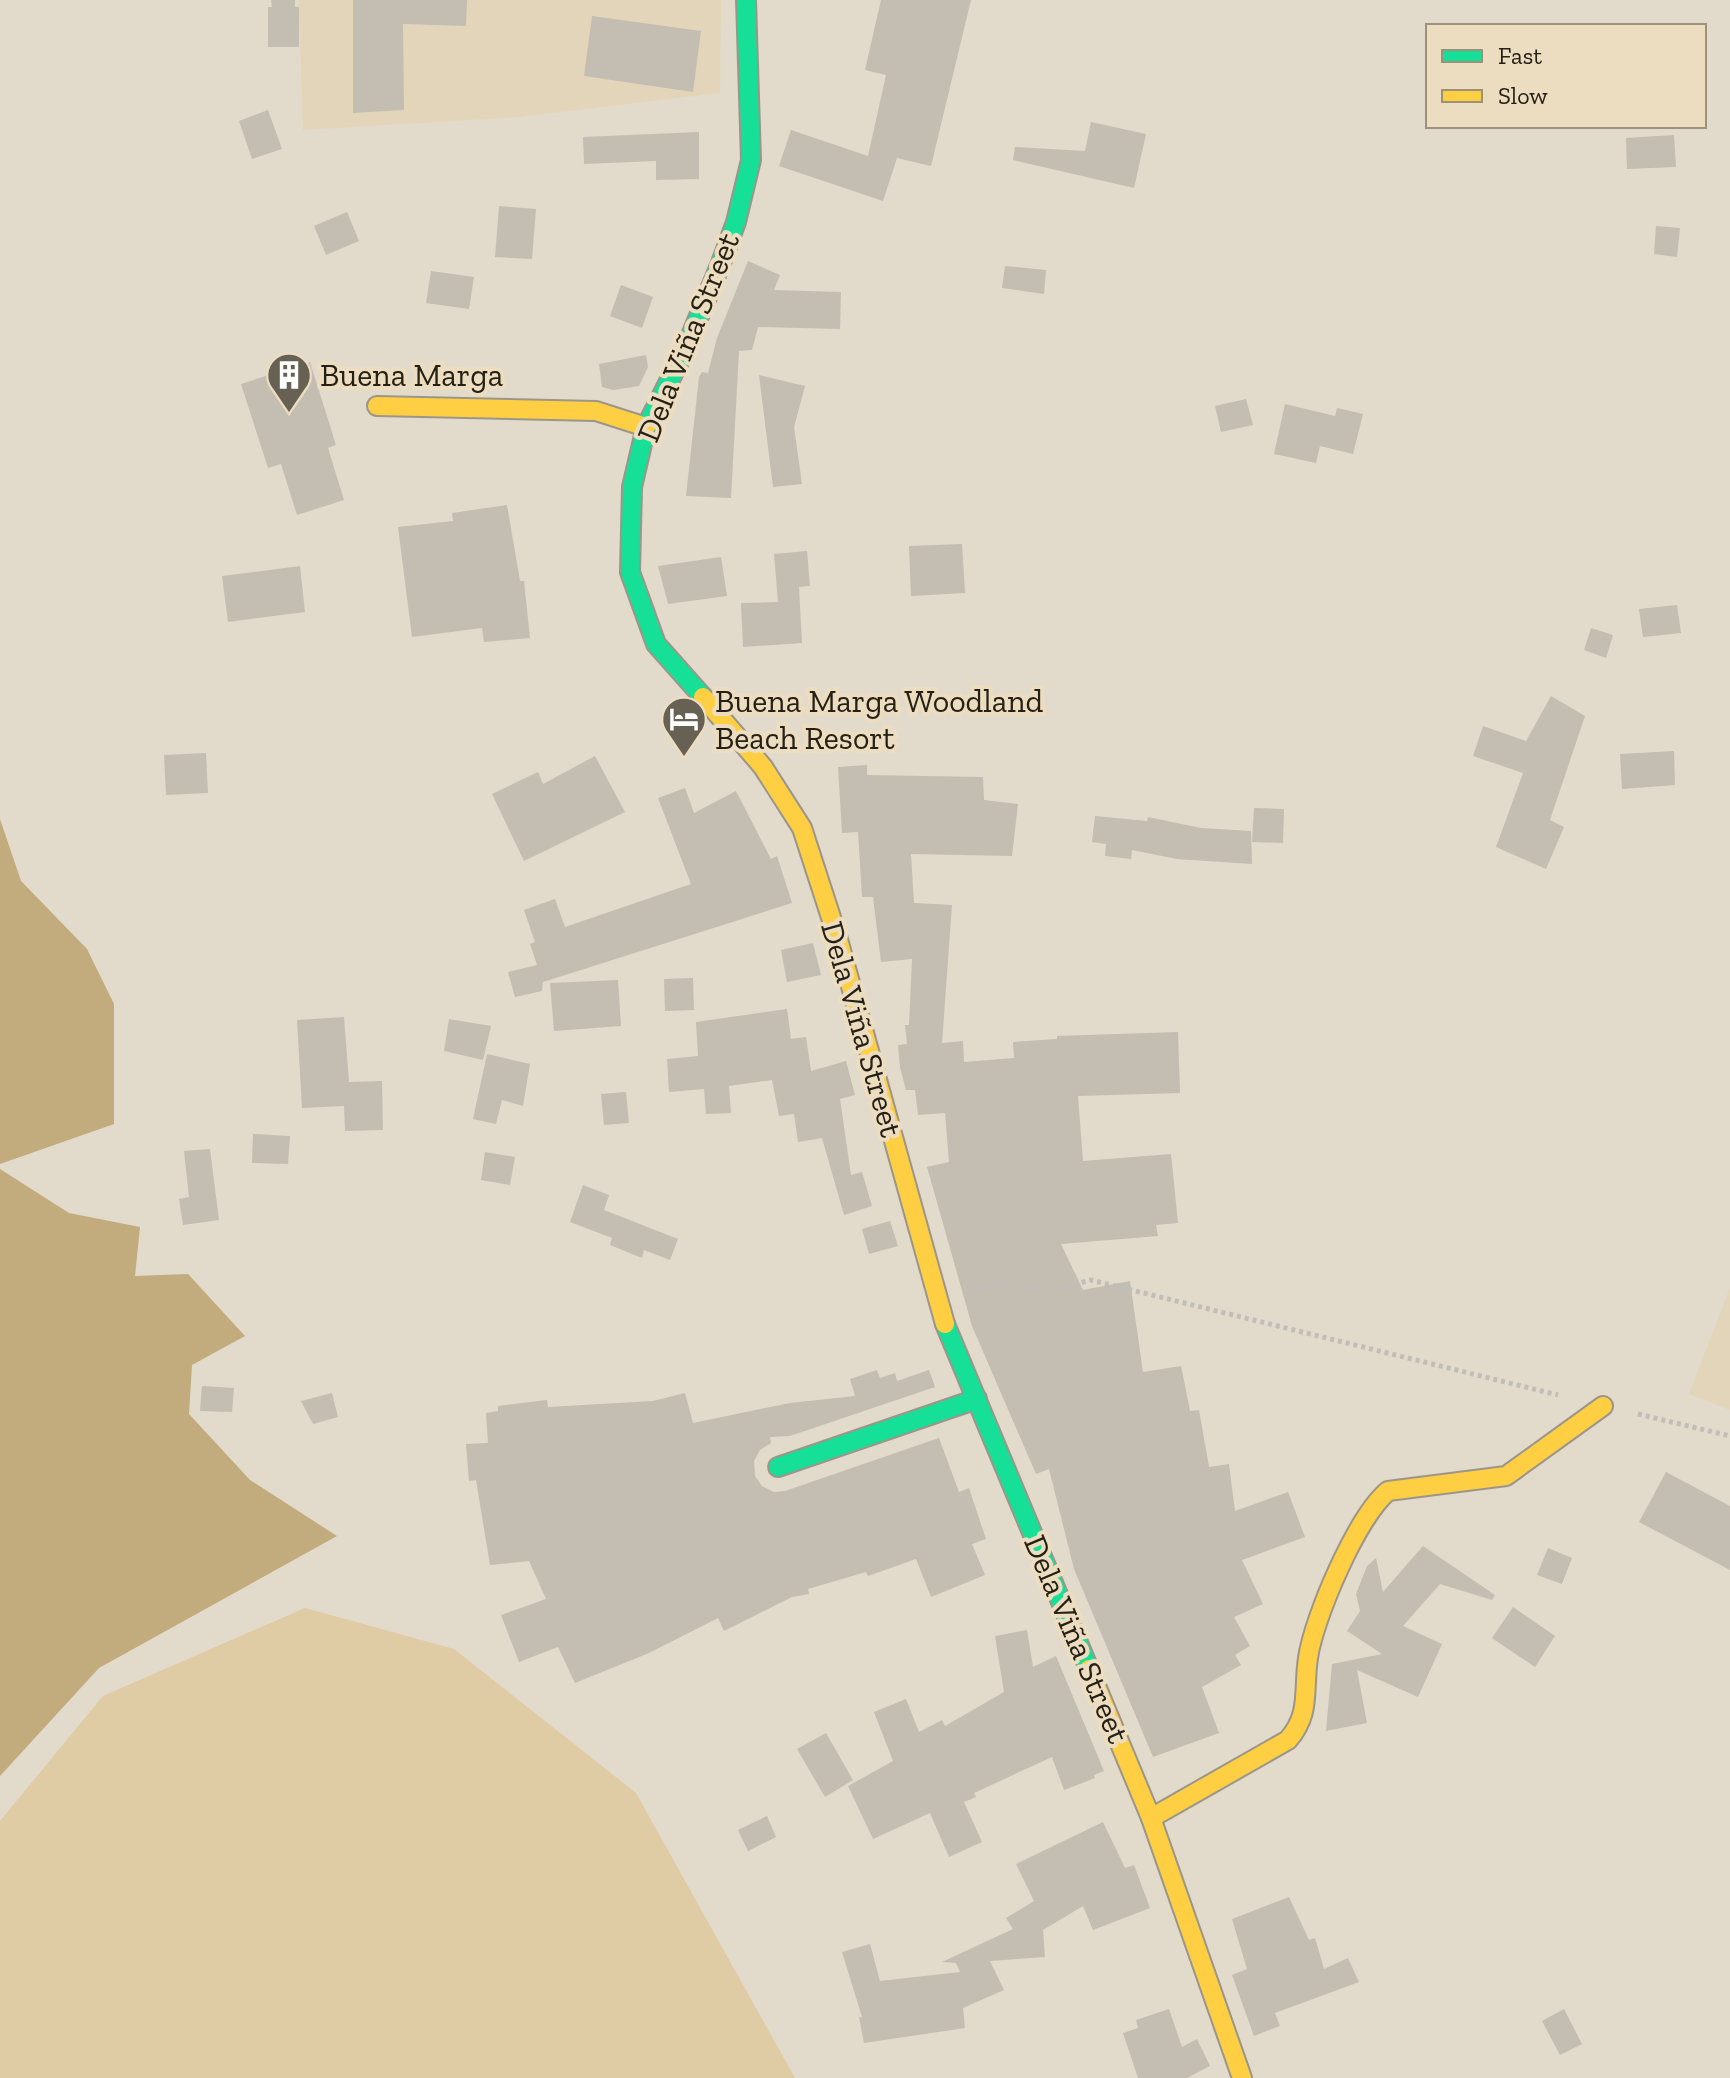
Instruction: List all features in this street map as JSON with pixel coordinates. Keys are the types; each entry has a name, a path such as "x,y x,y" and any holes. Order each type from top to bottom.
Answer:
{"street":[{"name":"Dela Viña Street","path":"746,0 751,160 736,222 721,263 685,350 646,427 632,487 630,572 656,644 763,767 802,828 837,936 948,1334 1151,1818 1242,2078"},
{"path":"377,406 596,411 646,427"},
{"path":"778,1467 977,1399"},
{"path":"1151,1818 1288,1740 1303,1723 1308,1655 1344,1555 1374,1503 1388,1491 1506,1476 1603,1406"}],"path":[{"path":"934,1291 1008,1285 1053,1290 1091,1280 1730,1436"}],"shaded area":[{"path":"299,0 721,0 720,93 518,117 303,130"},
{"path":"0,819 21,881 87,949 114,1004 114,1124 0,1164"},
{"path":"0,1169 69,1213 140,1227 135,1276 188,1274 245,1336 192,1365 189,1414 250,1480 337,1536 99,1668 0,1776"},
{"path":"1730,1288 1730,1410 1689,1394"},
{"path":"305,1608 454,1649 636,1793 795,2078 0,2078 0,1821 103,1696"}],"building":[{"path":"271,0 295,0 295,7 299,7 299,47 268,47 268,7 272,7"},
{"path":"353,0 467,0 466,26 403,24 404,110 353,113"},
{"path":"881,0 971,0 931,166 897,158 883,201 779,166 791,130 868,156 886,75 865,70"},
{"path":"592,16 701,31 693,92 584,76"},
{"path":"268,110 282,149 252,159 239,121"},
{"path":"1091,122 1146,134 1134,188 1013,160 1015,147 1085,151"},
{"path":"699,132 699,179 656,180 656,161 584,164 583,137"},
{"path":"1674,135 1676,167 1627,169 1626,138"},
{"path":"499,206 536,209 532,259 495,257"},
{"path":"347,212 359,241 326,255 314,226"},
{"path":"1656,226 1680,228 1677,257 1654,254"},
{"path":"748,261 780,275 774,290 841,292 840,329 758,327 752,350 739,351 731,498 686,496 699,377 702,372 708,373 717,338"},
{"path":"1005,266 1046,270 1044,294 1002,288"},
{"path":"431,271 474,277 469,309 426,303"},
{"path":"621,285 653,297 642,328 610,316"},
{"path":"646,355 648,367 639,386 613,390 602,387 599,364"},
{"name":"Buena Marga","path":"310,362 336,445 328,448 344,500 297,515 281,464 268,468 241,384"},
{"path":"759,375 805,386 794,427 802,484 773,487"},
{"path":"1246,399 1253,425 1221,432 1215,406"},
{"path":"1285,404 1335,416 1337,408 1363,414 1353,454 1320,446 1316,463 1274,454"},
{"path":"507,505 520,581 524,581 530,638 484,642 482,628 412,637 398,527 453,521 452,513"},
{"path":"962,544 965,593 911,596 909,546"},
{"path":"807,551 810,586 799,587 802,643 743,647 741,603 778,602 774,554"},
{"path":"721,557 727,596 668,604 658,566"},
{"path":"300,566 305,612 228,622 222,576"},
{"path":"1677,605 1681,633 1643,637 1639,609"},
{"path":"1591,628 1613,635 1606,658 1584,650"},
{"path":"1551,696 1585,716 1550,820 1564,827 1546,869 1496,847 1523,773 1473,756 1483,726 1526,741"},
{"path":"1674,751 1675,785 1622,789 1620,754"},
{"path":"206,753 208,793 166,795 164,755"},
{"path":"595,756 625,812 524,861 492,794 538,772 543,784"},
{"path":"867,765 867,775 983,777 984,800 1018,804 1012,856 911,854 914,903 952,905 942,1043 963,1041 964,1062 1014,1058 1013,1042 1057,1039 1057,1036 1178,1032 1180,1093 1078,1096 1083,1161 1171,1154 1178,1223 1156,1225 1158,1236 1061,1244 1083,1290 1130,1281 1143,1372 1181,1366 1190,1411 1199,1410 1209,1467 1229,1464 1235,1511 1288,1492 1305,1537 1242,1560 1263,1604 1234,1617 1250,1646 1235,1655 1241,1665 1202,1687 1219,1733 1153,1757 1074,1569 1049,1469 1036,1474 972,1326 927,1167 949,1162 945,1113 918,1115 915,1090 906,1090 900,1067 898,1045 907,1044 905,1025 909,1025 912,959 881,962 873,897 862,897 858,832 842,833 838,767"},
{"path":"685,788 694,813 736,791 771,859 777,856 792,903 543,982 542,991 515,997 508,972 537,965 530,944 535,942 524,910 555,899 565,927 691,884 658,798"},
{"path":"1254,808 1284,809 1283,843 1252,842"},
{"path":"1095,816 1147,821 1148,817 1201,828 1251,831 1252,864 1177,859 1132,850 1131,859 1105,856 1106,844 1092,842"},
{"path":"813,943 821,975 787,982 781,950"},
{"path":"693,978 694,1010 665,1011 664,979"},
{"path":"618,980 621,1026 554,1031 550,983"},
{"path":"787,1009 791,1039 806,1037 811,1071 846,1061 855,1095 840,1099 851,1175 862,1172 872,1206 844,1215 822,1138 798,1142 794,1114 779,1116 772,1080 729,1086 731,1113 706,1114 704,1089 669,1092 667,1059 698,1056 696,1022"},
{"path":"344,1017 349,1082 382,1081 383,1130 345,1131 344,1106 302,1108 297,1020"},
{"path":"449,1019 491,1026 483,1060 444,1051"},
{"path":"487,1054 530,1064 523,1106 502,1100 496,1124 473,1119"},
{"path":"626,1092 629,1123 604,1125 601,1094"},
{"path":"253,1134 290,1136 288,1164 252,1163"},
{"path":"210,1149 219,1220 183,1225 179,1199 189,1197 184,1151"},
{"path":"485,1152 515,1157 510,1185 481,1180"},
{"path":"583,1185 609,1195 604,1210 678,1239 670,1260 644,1250 642,1258 610,1245 612,1238 570,1222"},
{"path":"890,1221 898,1246 869,1254 862,1229"},
{"path":"877,1370 880,1378 895,1373 897,1381 929,1370 935,1387 790,1436 770,1437 771,1443 760,1450 754,1461 755,1476 762,1486 774,1492 785,1491 939,1438 959,1492 969,1488 986,1539 972,1544 985,1575 931,1597 916,1559 868,1576 866,1572 808,1589 809,1594 792,1597 724,1631 718,1618 649,1653 575,1683 558,1647 519,1662 501,1615 546,1599 529,1561 490,1565 476,1480 469,1481 466,1444 488,1443 486,1413 498,1411 498,1406 547,1400 548,1407 653,1401 685,1393 693,1423 790,1403 855,1396 850,1379"},
{"path":"202,1386 234,1388 232,1412 200,1411"},
{"path":"332,1393 338,1417 313,1424 301,1401"},
{"path":"1666,1472 1730,1506 1730,1570 1639,1522"},
{"path":"1423,1546 1495,1595 1492,1600 1440,1584 1403,1626 1442,1644 1418,1697 1357,1670 1367,1723 1326,1731 1332,1664 1382,1654 1347,1631 1360,1611 1356,1594 1367,1566 1376,1558 1383,1592"},
{"path":"1548,1548 1572,1558 1562,1584 1537,1575"},
{"path":"1513,1607 1555,1636 1535,1667 1492,1638"},
{"path":"1027,1630 1033,1667 1056,1656 1104,1771 1094,1775 1095,1778 1064,1790 1052,1757 974,1793 976,1797 964,1802 982,1842 949,1857 930,1813 873,1839 848,1786 893,1761 874,1712 906,1699 919,1732 942,1720 945,1726 1004,1692 995,1636"},
{"path":"826,1733 853,1780 825,1797 797,1749"},
{"path":"767,1816 776,1837 748,1851 738,1830"},
{"path":"1103,1822 1125,1868 1134,1865 1150,1908 1093,1930 1083,1906 1043,1930 1045,1957 990,1961 1004,1990 963,2008 965,2028 864,2043 859,2017 862,2017 842,1952 870,1944 880,1981 960,1972 956,1963 942,1962 1013,1929 1006,1918 1034,1901 1016,1864"},
{"path":"1289,1897 1309,1940 1315,1938 1324,1969 1348,1958 1359,1982 1275,2013 1280,2026 1254,2036 1232,1975 1247,1969 1232,1919"},
{"path":"1169,2009 1182,2047 1197,2039 1210,2066 1187,2078 1138,2078 1123,2033 1138,2028 1136,2020"},
{"path":"1564,2009 1582,2044 1560,2055 1542,2021"}],"traffic: fast":[{"path":"703,697 656,644 630,572 632,487 646,427 685,350 721,263 736,222 751,160 746,0"},
{"path":"945,1324 1089,1669"},
{"path":"778,1467 977,1399"}],"traffic: slow":[{"path":"377,406 596,411 646,427"},
{"path":"703,697 763,767 802,828 837,936 945,1324"},
{"path":"1151,1818 1288,1740 1303,1711 1308,1658 1328,1594 1363,1522 1388,1491 1506,1476 1603,1406"},
{"path":"1089,1669 1151,1818 1242,2078"}],"place":[{"name":"Buena Marga","path":"289,414"},
{"name":"Buena Marga Woodland Beach Resort","path":"684,758"}]}
